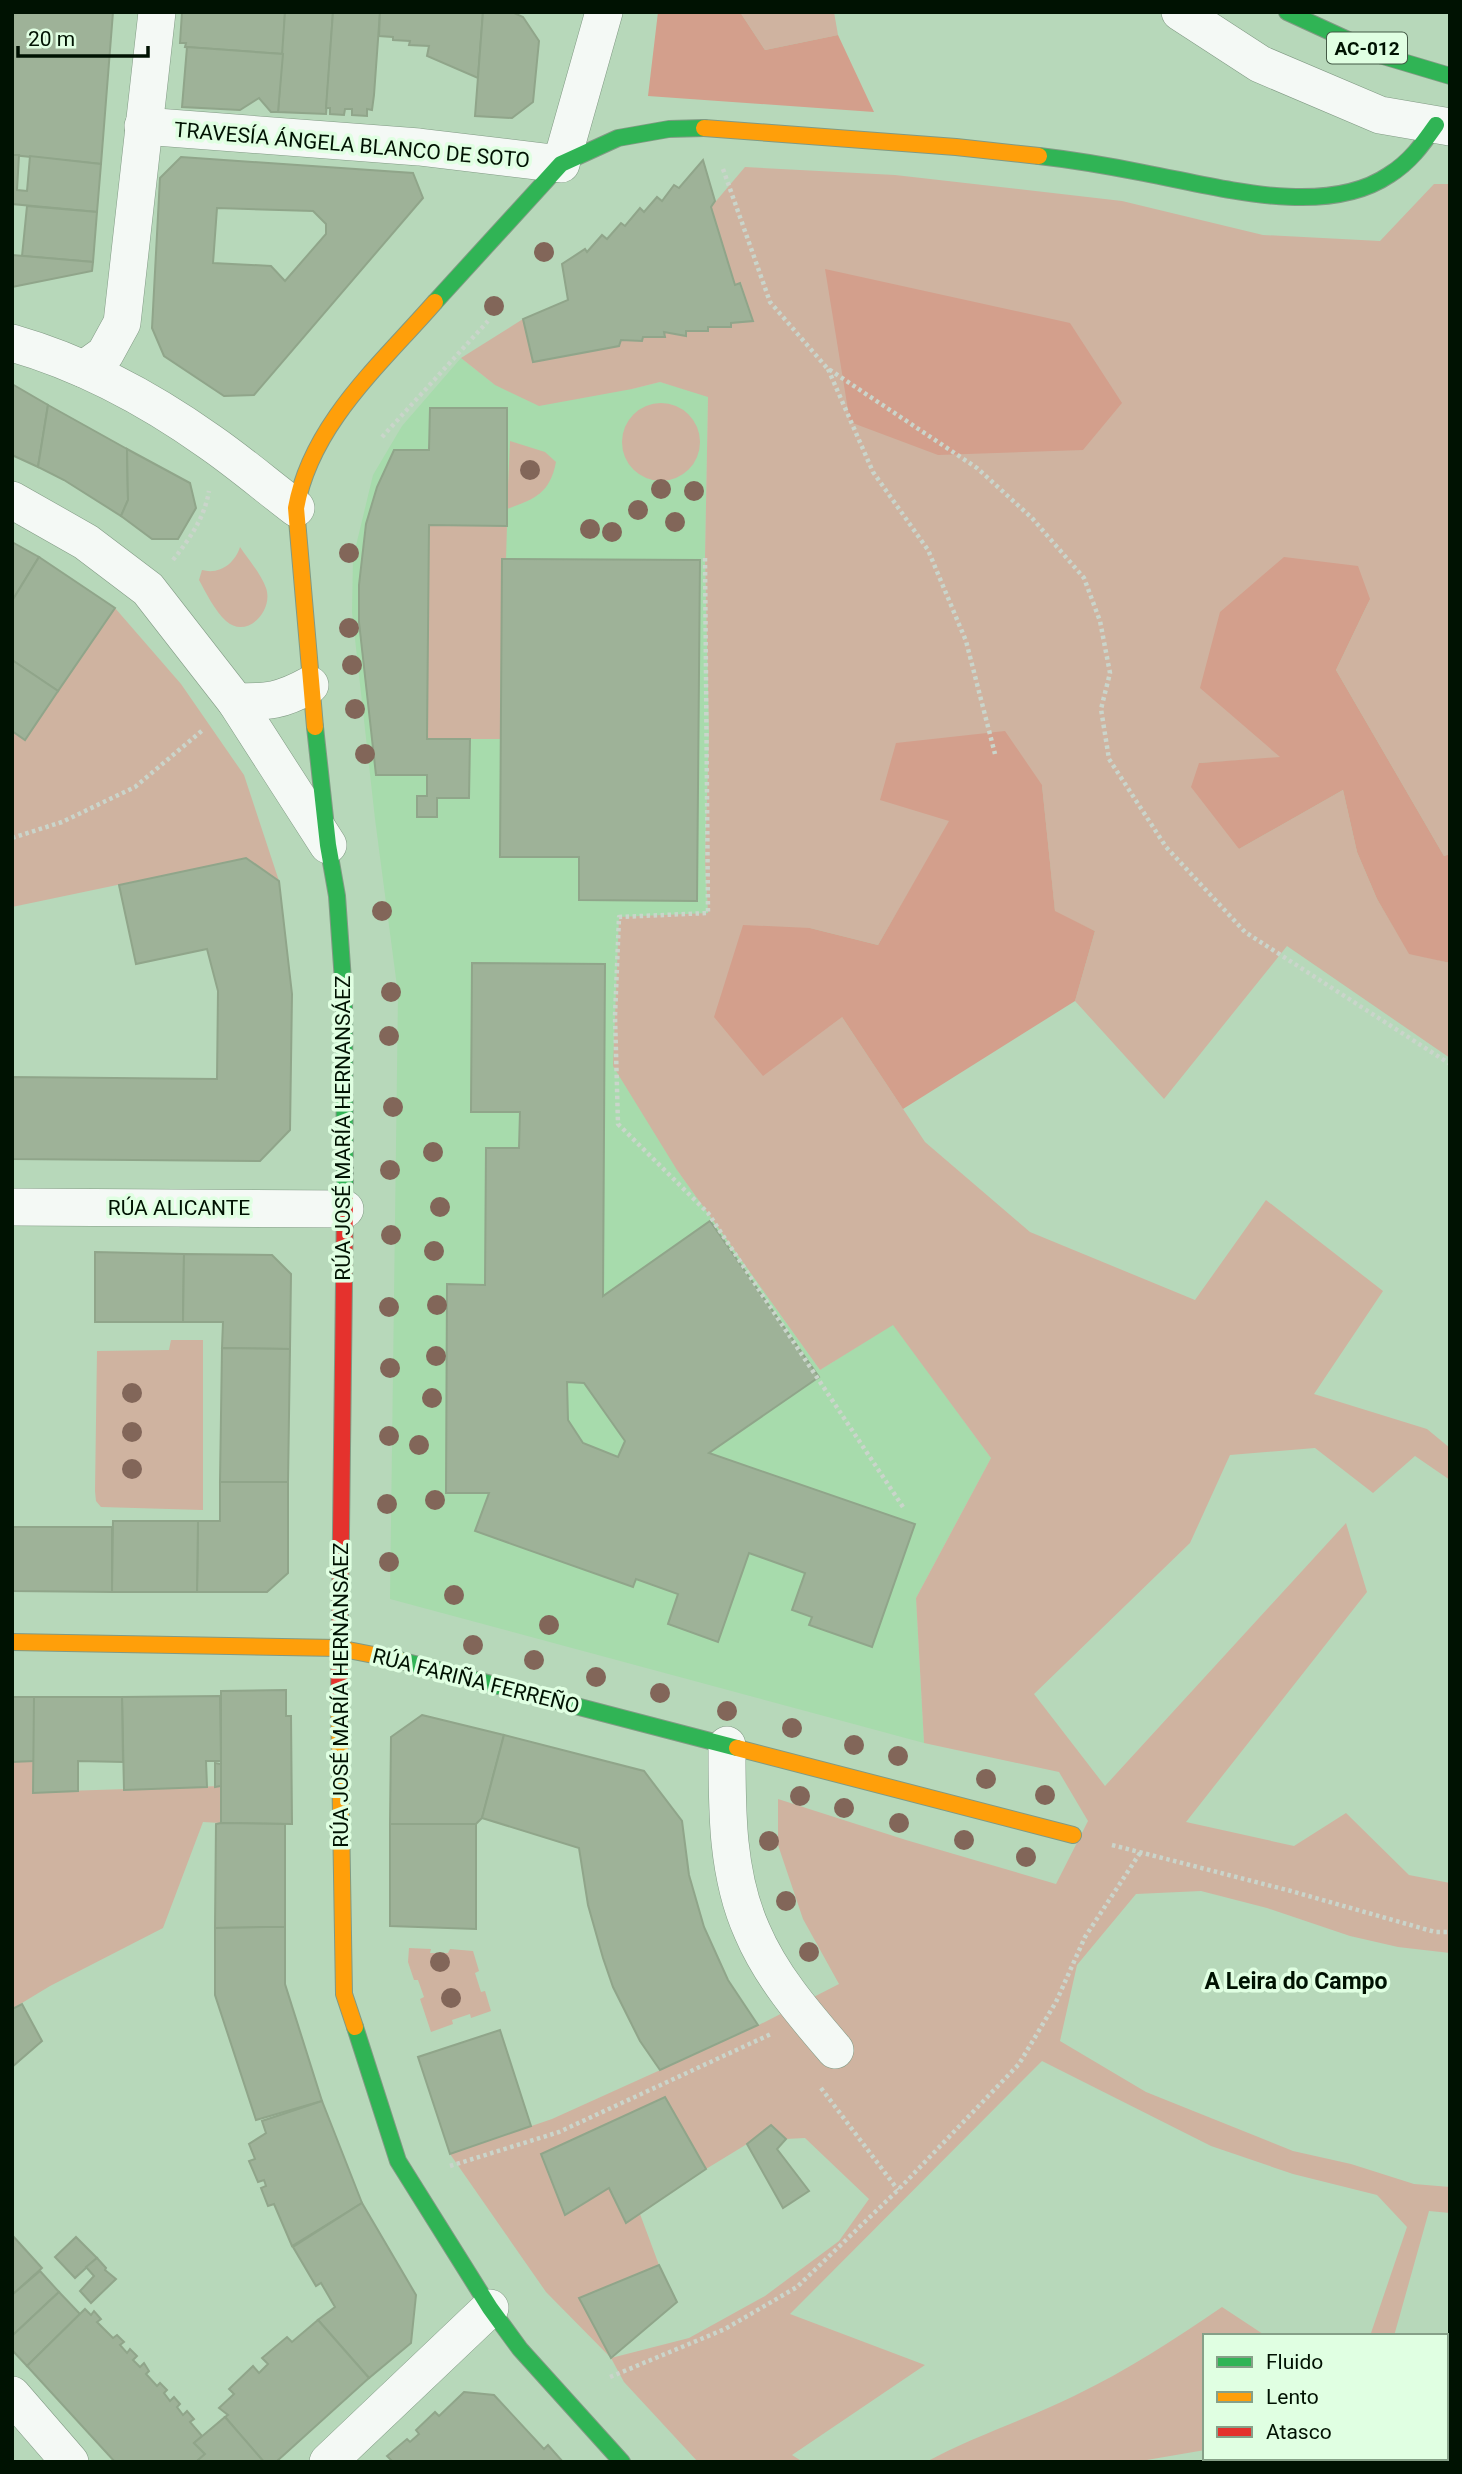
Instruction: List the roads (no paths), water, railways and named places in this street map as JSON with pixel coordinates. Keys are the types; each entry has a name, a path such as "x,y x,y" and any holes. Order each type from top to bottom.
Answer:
{"street":[{"path":"84,369 105,354 122,323 157,12"},
{"path":"561,164 604,12"},
{"path":"1180,12 1261,64 1380,115 1443,126"},
{"name":"AC-012","path":"1287,12 1383,56 1450,76"},
{"name":"TRAVESÍA ÁNGELA BLANCO DE SOTO","path":"143,126 419,147 561,164"},
{"path":"561,164 618,138 669,129 707,128 956,147 1053,158 1211,187 1317,198 1346,193 1388,177 1413,157 1443,126"},
{"name":"RÚA JOSÉ MARÍA HERNANSÁEZ","path":"561,164 341,409 324,432 310,459 299,484 296,508 310,685 328,845 337,896 344,995 345,1209 338,1648 344,1994 398,2161 490,2308 520,2349 622,2462"},
{"path":"12,343 84,369 155,407 210,442 296,508"},
{"name":"RÚA JOSÉ MARÍA HERNANSÁEZ","path":"12,500 86,542 148,589 236,702 328,845"},
{"path":"236,702 263,702 286,698 310,685"},
{"name":"RÚA ALICANTE","path":"12,1207 345,1209"},
{"name":"RÚA FARIÑA FERREÑO","path":"12,1642 338,1648 390,1658 1073,1835"},
{"path":"727,1745 727,1816 737,1887 752,1932 778,1978 835,2050"},
{"path":"328,2462 490,2308"},
{"path":"12,2395 70,2462"}],"district":[{"name":"A Leira do Campo","path":"1296,1981"}]}
